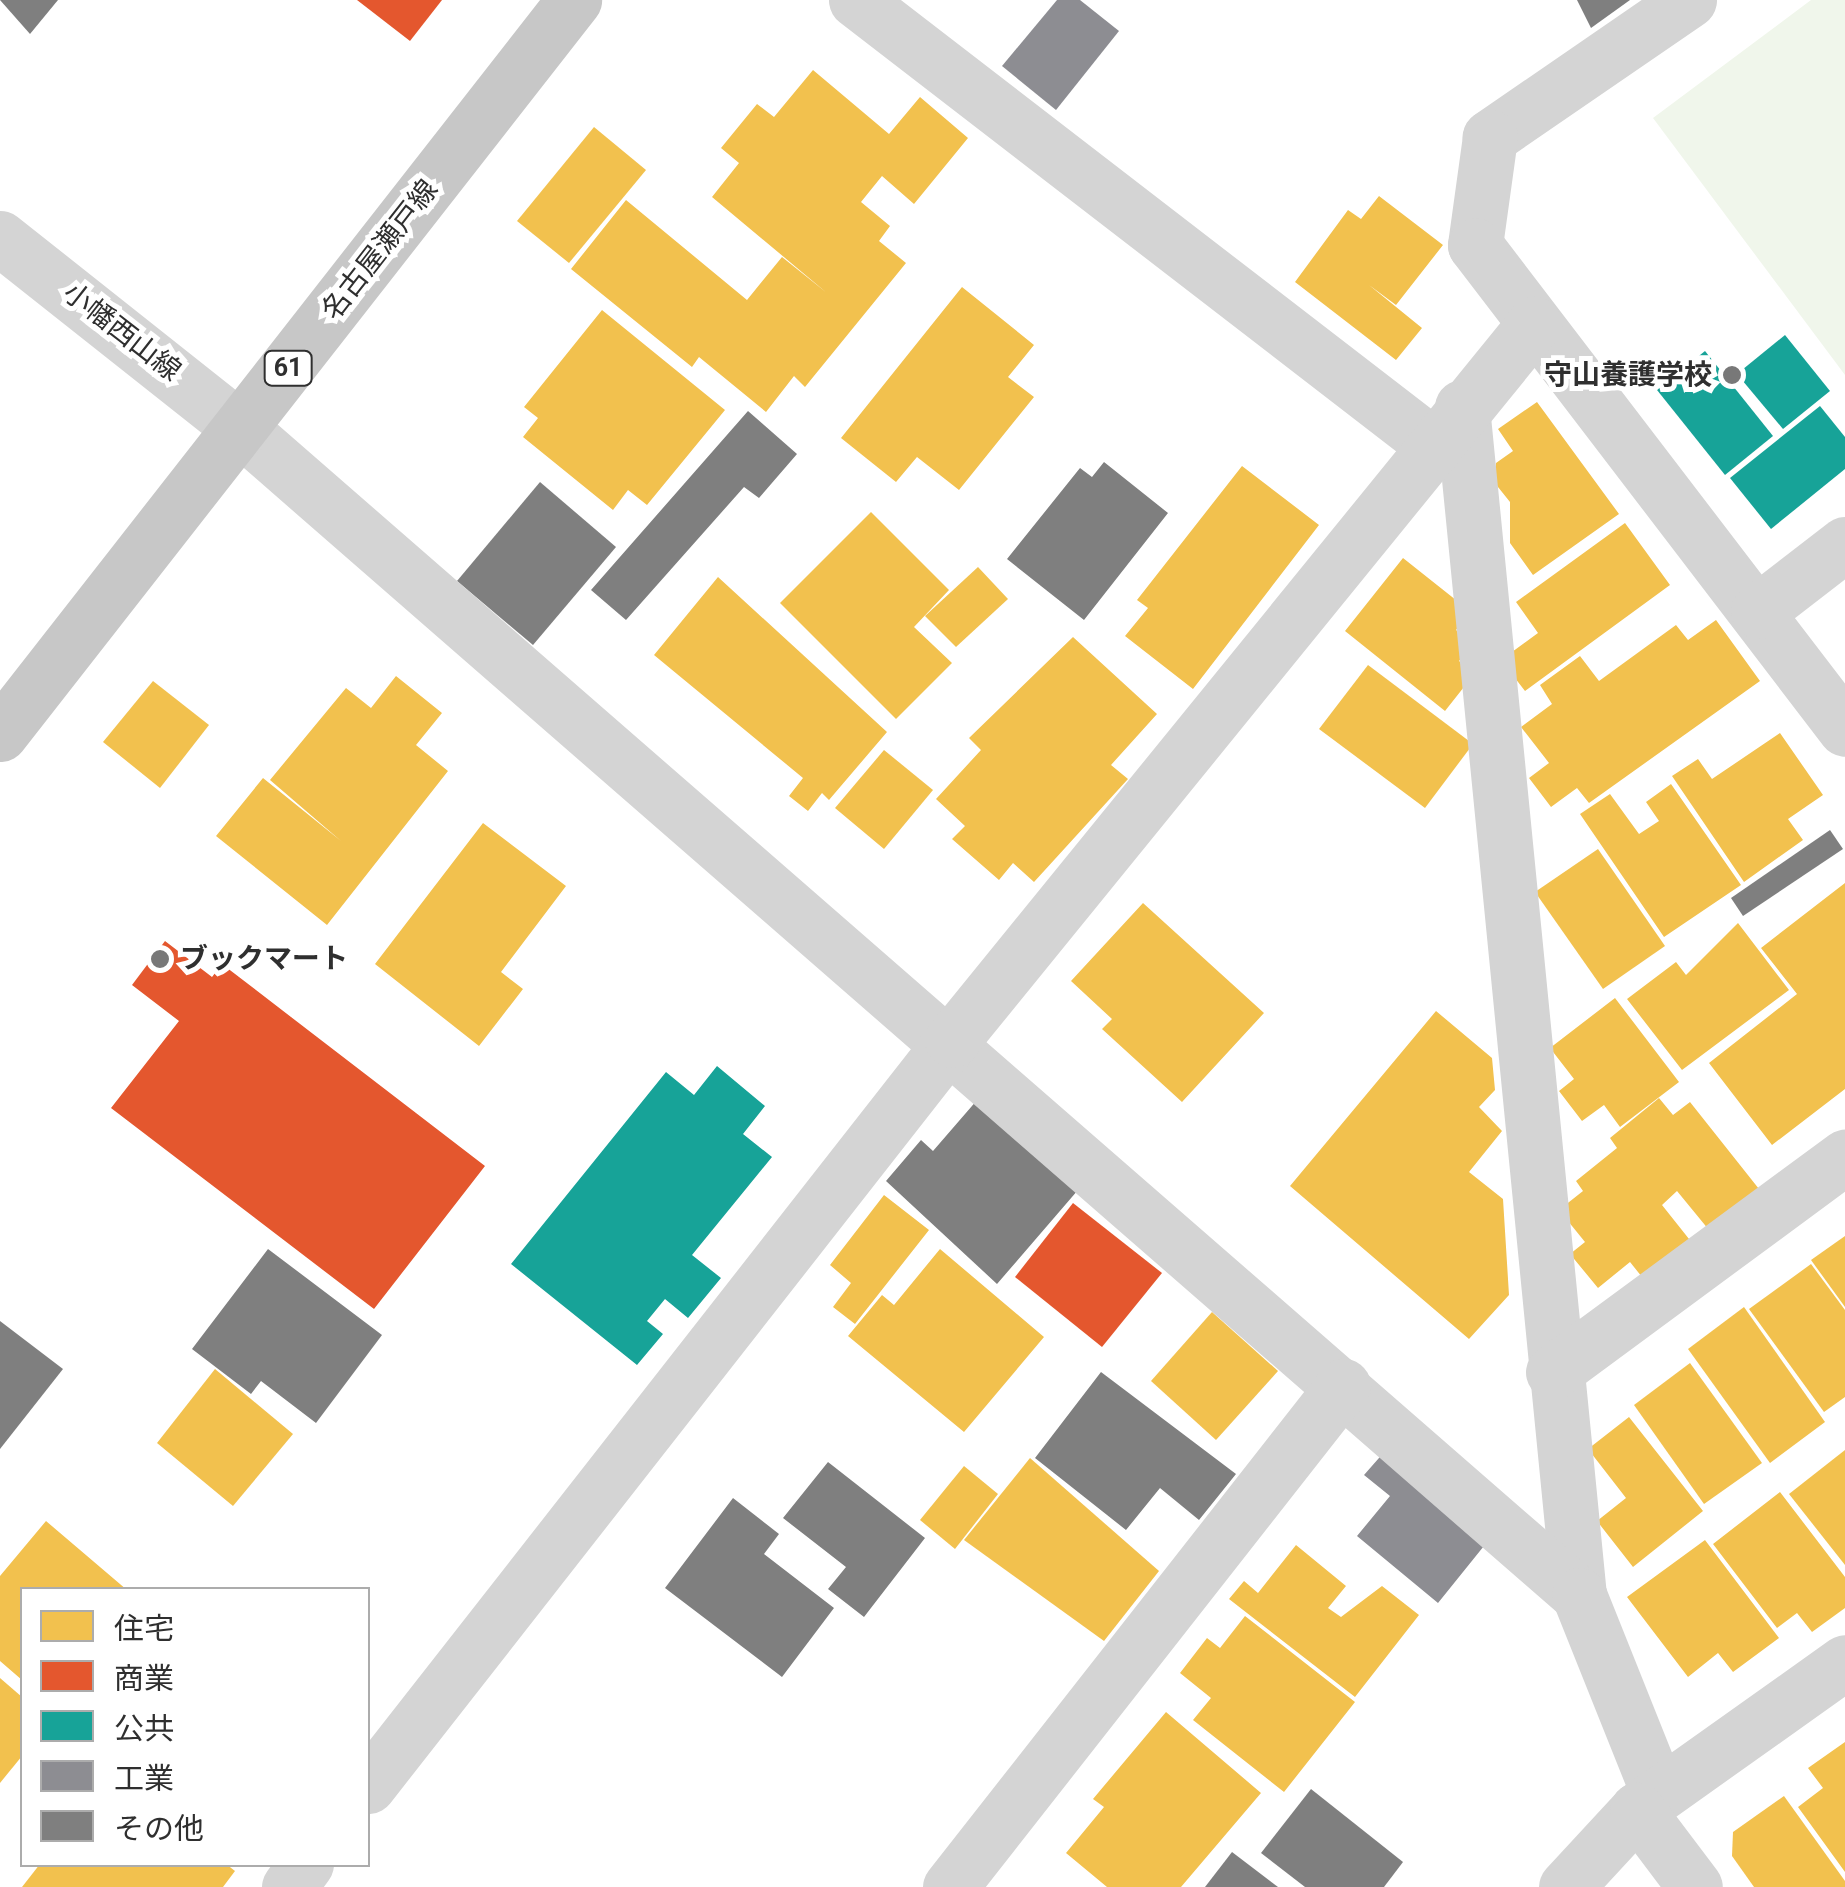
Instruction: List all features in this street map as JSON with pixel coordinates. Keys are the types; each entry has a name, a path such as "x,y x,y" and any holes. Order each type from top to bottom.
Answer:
{"main road":[{"name":"名古屋瀬戸線","path":"0,734 574,0"}],"street":[{"path":"856,0 1447,425 1579,1595 1647,1800 1695,1887"},
{"path":"1689,0 1490,137 1475,245 1845,729"},
{"name":"小幡西山線","path":"0,238 241,430 952,1040 1579,1595"},
{"path":"370,1783 952,1040 1447,425 1534,324"},
{"path":"1758,611 1845,544"},
{"path":"1553,1372 1845,1158"},
{"path":"950,1887 1342,1386"},
{"path":"1566,1887 1647,1800 1845,1662"},
{"path":"288,1887 304,1867"}],"shaded area":[{"path":"1811,0 1845,0 1845,375 1653,118"}],"building: 住宅":[{"path":"813,70 889,134 920,97 968,138 914,204 882,176 861,202 890,226 879,241 906,263 805,387 794,376 766,412 699,357 692,367 571,269 626,200 747,300 782,257 827,293 712,197 739,163 721,148 757,104 774,117"},
{"path":"594,127 646,170 569,263 517,221"},
{"path":"1379,196 1443,245 1396,305 1369,285 1422,328 1396,360 1295,282 1348,210 1361,219"},
{"path":"962,287 1034,345 1008,377 1034,397 959,490 917,457 896,482 841,438"},
{"path":"602,310 725,410 647,505 628,490 613,510 523,437 538,418 524,407"},
{"path":"1537,402 1619,514 1533,575 1510,543 1510,502 1494,482 1496,463 1513,451 1498,429"},
{"path":"1242,466 1319,525 1193,689 1125,636 1148,608 1137,600"},
{"path":"871,512 949,590 914,627 952,663 896,719 780,603"},
{"path":"1625,523 1670,585 1525,691 1501,660 1538,633 1516,602"},
{"path":"1403,558 1471,612 1456,630 1473,643 1459,661 1475,673 1445,711 1345,631"},
{"path":"978,567 1008,599 956,647 925,616"},
{"path":"718,577 887,732 829,800 822,793 808,811 789,796 803,778 654,655"},
{"path":"1716,620 1760,681 1589,803 1577,788 1551,807 1529,778 1549,763 1521,727 1552,704 1540,685 1580,656 1599,681 1676,625 1688,640"},
{"path":"1073,637 1157,714 1111,765 1128,779 1034,882 1013,863 999,880 952,839 965,826 936,799 981,750 969,738"},
{"path":"1368,665 1473,744 1425,808 1319,729"},
{"path":"396,676 442,713 416,745 448,771 327,925 216,836 263,778 341,841 270,780 346,688 371,708"},
{"path":"153,681 209,725 160,788 103,742"},
{"path":"1780,733 1823,795 1788,819 1803,840 1744,882 1672,776 1698,759 1712,779"},
{"path":"884,750 933,790 884,849 835,808"},
{"path":"1671,784 1741,885 1664,937 1580,814 1610,794 1639,834 1659,821 1646,802"},
{"path":"483,823 566,886 501,972 523,989 479,1046 375,964"},
{"path":"1598,849 1665,946 1603,989 1535,892"},
{"path":"1845,883 1845,1089 1772,1145 1709,1063 1797,994 1761,948"},
{"path":"1143,903 1264,1013 1182,1102 1102,1029 1112,1019 1071,981"},
{"path":"1738,923 1789,990 1682,1070 1627,999 1676,962 1686,975"},
{"path":"1615,998 1679,1082 1620,1127 1604,1105 1582,1121 1559,1091 1574,1079 1550,1048"},
{"path":"1436,1011 1492,1058 1495,1090 1479,1107 1502,1131 1469,1172 1503,1199 1509,1295 1469,1339 1290,1186"},
{"path":"1659,1098 1673,1115 1690,1102 1759,1189 1709,1230 1677,1191 1662,1205 1693,1244 1646,1282 1630,1262 1598,1288 1570,1254 1585,1242 1559,1210 1583,1191 1576,1181 1617,1148 1610,1138"},
{"path":"884,1195 929,1230 855,1324 833,1307 851,1283 830,1265"},
{"path":"1845,1236 1845,1307 1811,1260"},
{"path":"940,1249 1044,1337 964,1432 848,1336 882,1295 894,1305"},
{"path":"1811,1264 1845,1310 1845,1397 1824,1412 1749,1309"},
{"path":"1744,1307 1825,1422 1770,1463 1688,1349"},
{"path":"1212,1312 1278,1371 1216,1440 1151,1381"},
{"path":"1690,1363 1762,1463 1704,1504 1634,1405"},
{"path":"215,1369 293,1434 233,1506 157,1443"},
{"path":"1629,1417 1703,1511 1633,1567 1597,1521 1626,1498 1588,1449"},
{"path":"1845,1450 1845,1565 1789,1494"},
{"path":"1030,1458 1159,1571 1104,1641 964,1540"},
{"path":"964,1466 998,1494 955,1549 920,1520"},
{"path":"1780,1492 1845,1577 1845,1608 1812,1632 1797,1613 1777,1628 1713,1544"},
{"path":"46,1521 123,1587 20,1587 20,1678 0,1661 0,1576"},
{"path":"1705,1540 1779,1638 1733,1672 1718,1653 1688,1677 1627,1597"},
{"path":"1296,1545 1346,1586 1328,1608 1341,1617 1382,1586 1419,1615 1355,1697 1229,1599 1244,1581 1258,1593"},
{"path":"1245,1616 1355,1702 1284,1792 1193,1720 1211,1698 1180,1673 1207,1638 1220,1648"},
{"path":"0,1678 20,1695 20,1758 0,1783"},
{"path":"1166,1712 1261,1793 1181,1887 1107,1887 1066,1853 1104,1807 1093,1799"},
{"path":"1845,1742 1845,1872 1798,1807 1823,1788 1808,1768"},
{"path":"1784,1796 1845,1881 1845,1887 1754,1887 1732,1856 1733,1832"},
{"path":"38,1867 230,1867 235,1871 223,1887 22,1887"}],"building: 商業":[{"path":"357,0 442,0 410,41"},
{"path":"165,941 212,977 222,964 485,1166 374,1309 111,1108 179,1021 132,985"},
{"path":"1073,1203 1162,1273 1102,1347 1015,1277"}],"building: 公共":[{"path":"1785,335 1830,391 1783,429 1737,374"},
{"path":"1705,351 1773,436 1725,475 1657,390"},
{"path":"1820,406 1845,437 1845,469 1771,529 1730,478"},
{"path":"717,1066 765,1106 743,1134 772,1157 692,1255 721,1278 688,1318 665,1299 647,1321 663,1334 637,1365 511,1264 666,1072 694,1095"}],"building: 工業":[{"path":"1057,0 1080,0 1119,31 1056,110 1002,66"},
{"path":"1386,1450 1492,1536 1438,1603 1357,1536 1390,1496 1364,1475"}],"building: その他":[{"path":"0,0 58,0 30,34"},
{"path":"1577,0 1630,0 1591,28"},
{"path":"748,411 797,454 759,498 744,487 626,620 591,590"},
{"path":"1104,462 1168,513 1084,620 1007,559 1080,468 1092,477"},
{"path":"540,482 616,547 533,645 457,581"},
{"path":"1830,830 1843,849 1743,916 1731,898"},
{"path":"978,1099 1078,1190 997,1284 886,1181 921,1140 933,1151"},
{"path":"268,1249 382,1335 316,1423 261,1381 251,1394 192,1349"},
{"path":"0,1321 63,1369 0,1449"},
{"path":"1101,1372 1236,1474 1199,1520 1160,1488 1126,1530 1035,1458"},
{"path":"828,1462 925,1538 864,1617 828,1589 846,1567 783,1518"},
{"path":"733,1498 779,1534 764,1554 834,1608 782,1677 665,1588"},
{"path":"1311,1789 1403,1862 1384,1887 1305,1887 1261,1853"},
{"path":"1232,1852 1278,1887 1205,1887"}],"place":[{"name":"守山養護学校","path":"1732,375"},
{"name":"ブックマート","path":"160,959"}]}
